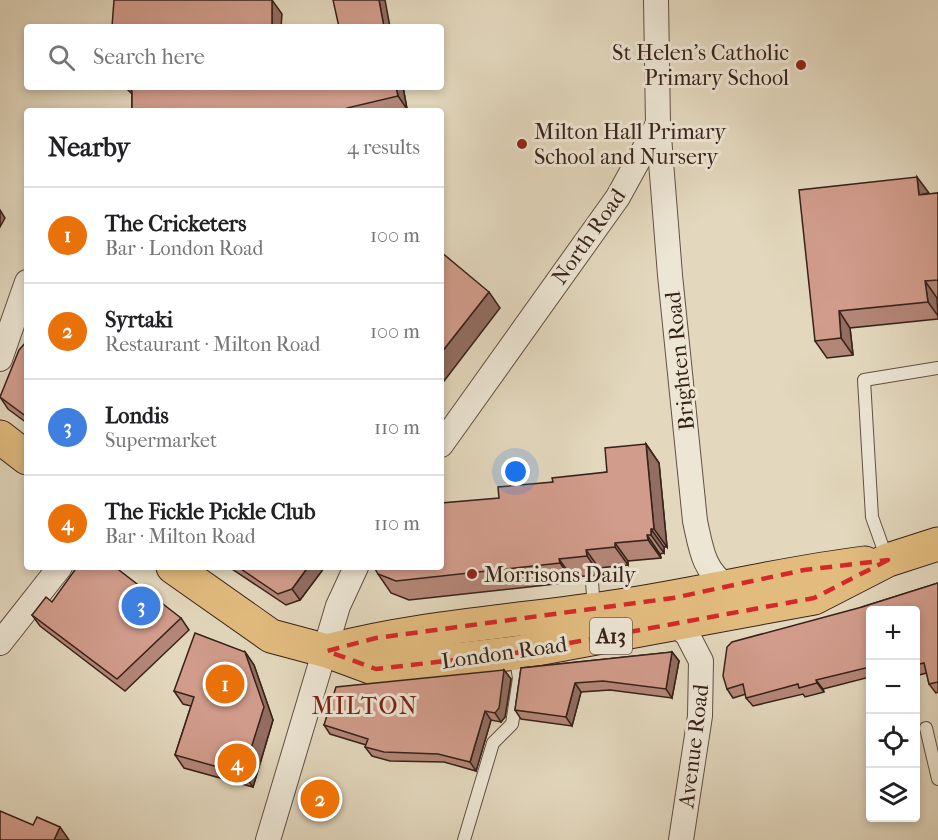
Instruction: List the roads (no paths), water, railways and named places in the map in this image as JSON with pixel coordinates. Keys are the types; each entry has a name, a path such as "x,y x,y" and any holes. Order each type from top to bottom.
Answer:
{"main road":[{"path":"0,437 24,456"},
{"name":"London Road","path":"176,570 271,636 327,651 376,669 512,636 675,625 814,598 888,560 938,544"},
{"name":"London Road","path":"512,636 593,596 728,587 804,570 888,560"}],"street":[{"name":"North Road","path":"444,441 618,196 658,124 656,0"},
{"name":"Brighten Road","path":"658,124 670,275 695,521 702,556 708,569 728,587"},
{"path":"0,358 24,290"},
{"path":"0,643 58,570"},
{"path":"268,840 327,651 338,606 355,570"},
{"name":"Avenue Road","path":"675,625 687,634 701,661 700,716 681,840"}],"lane":[{"path":"888,560 872,517 864,380 938,368"},
{"path":"464,840 493,743 512,724 519,678 512,636"},
{"path":"926,728 938,779"}],"place":[{"name":"St Helen's Catholic Primary School","path":"801,65"},
{"name":"Milton Hall Primary School and Nursery","path":"522,144"},
{"name":"Morrisons Daily","path":"472,574"},
{"name":"Londis","path":"141,606"},
{"name":"The Cricketers","path":"225,684"},
{"name":"The Fickle Pickle Club","path":"237,763"},
{"name":"Syrtaki","path":"320,799"}],"district":[{"name":"MILTON","path":"365,706"}]}
